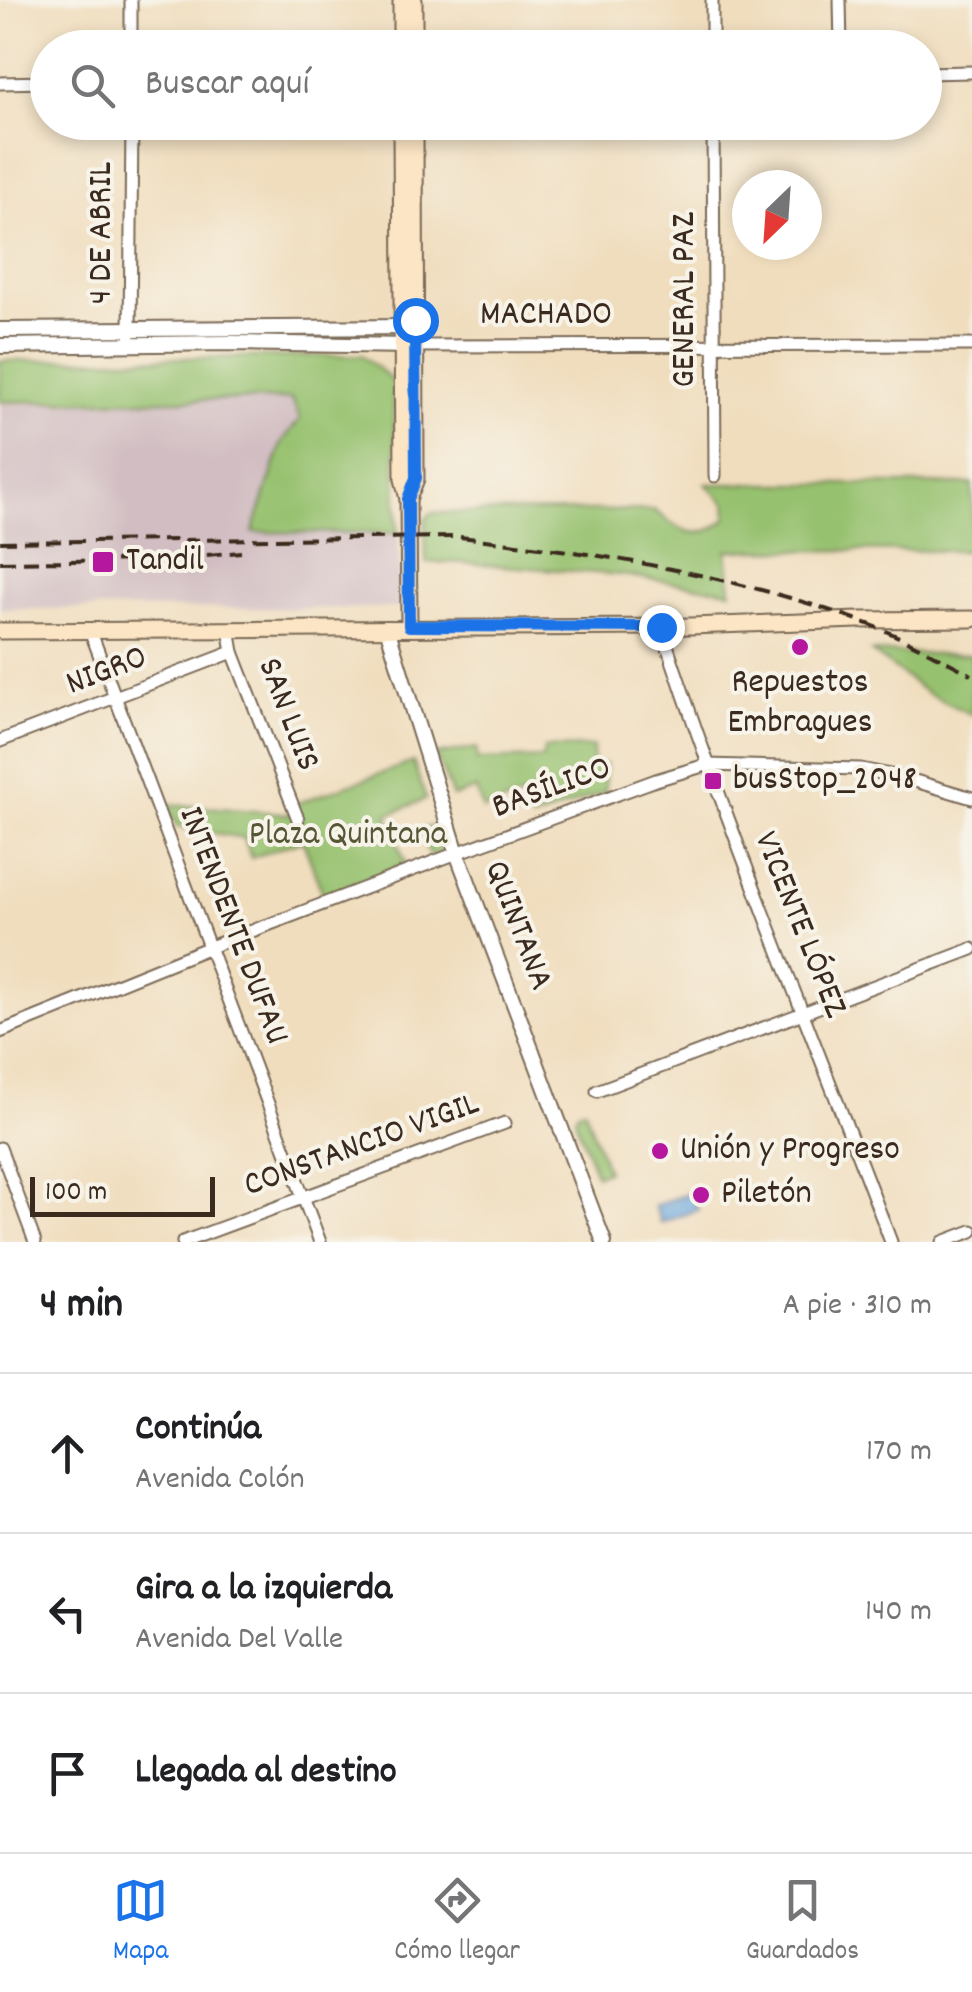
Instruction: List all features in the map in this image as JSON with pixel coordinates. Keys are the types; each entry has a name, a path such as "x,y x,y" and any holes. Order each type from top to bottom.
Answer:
{"main road":[{"path":"401,0 401,30"},
{"path":"414,0 414,30"},
{"path":"403,140 408,327 403,479 408,499 409,626"},
{"path":"408,327 414,140"},
{"path":"0,631 661,627 972,619"}],"street":[{"path":"130,0 131,30"},
{"path":"712,0 712,30"},
{"path":"840,0 841,30"},
{"path":"942,73 972,72"},
{"path":"0,83 30,82"},
{"name":"4 DE ABRIL","path":"130,336 132,140"},
{"name":"GENERAL PAZ","path":"713,140 716,476"},
{"name":"MACHADO","path":"0,346 130,336 408,327"},
{"name":"MACHADO","path":"0,330 408,346 972,344"},
{"name":"VICENTE LÓPEZ","path":"661,627 706,765 891,1242"},
{"name":"QUINTANA","path":"386,628 458,853 604,1242"},
{"name":"SAN LUIS","path":"229,629 233,652 298,819"},
{"name":"INTENDENTE DUFAU","path":"90,630 320,1242"},
{"name":"NIGRO","path":"0,741 233,652"},
{"name":"BASÍLICO","path":"0,1032 458,853 706,765 860,769 972,798"},
{"path":"597,1090 972,949"},
{"name":"CONSTANCIO VIGIL","path":"182,1242 505,1124"},
{"path":"0,1148 35,1242"},
{"path":"943,1242 972,1231"}],"shaded area":[{"path":"293,399 300,419 282,442 253,532 398,533 402,608 0,609 0,404"}],"green space":[{"path":"142,333 390,334 390,339 142,337"},
{"path":"362,355 393,381 398,533 253,532 282,442 300,419 292,399 0,402 0,361"},
{"path":"706,484 972,484 972,551 727,550 731,591 622,575 426,563 425,520 431,513 654,510 681,528 698,533 727,518 726,504"},
{"path":"872,652 972,655 972,715 927,693"},
{"path":"593,747 593,764 605,764 605,792 532,820 522,797 483,810 476,789 453,797 436,755 477,748 477,760 543,758 544,748"},
{"name":"Plaza Quintana","path":"413,762 426,799 387,815 406,865 323,895 303,840 251,858 244,838 177,827 167,804 291,814 289,806"},
{"path":"440,823 450,848 430,856 420,831"},
{"path":"584,1108 607,1171 596,1175 575,1119"}],"water":[{"path":"691,1192 698,1210 661,1223 654,1206"}],"railway":[{"path":"0,542 459,537 559,550 709,577 807,603 885,631 972,675"},
{"path":"0,562 146,560 241,552"}],"place":[{"name":"Tandil","path":"103,562"},
{"name":"Repuestos Embragues","path":"800,647"},
{"name":"busStop_2048","path":"713,781"},
{"name":"Unión y Progreso","path":"660,1151"},
{"name":"Piletón","path":"701,1195"}],"route":[{"path":"415,320 416,478 408,499 409,626 661,627"}]}
